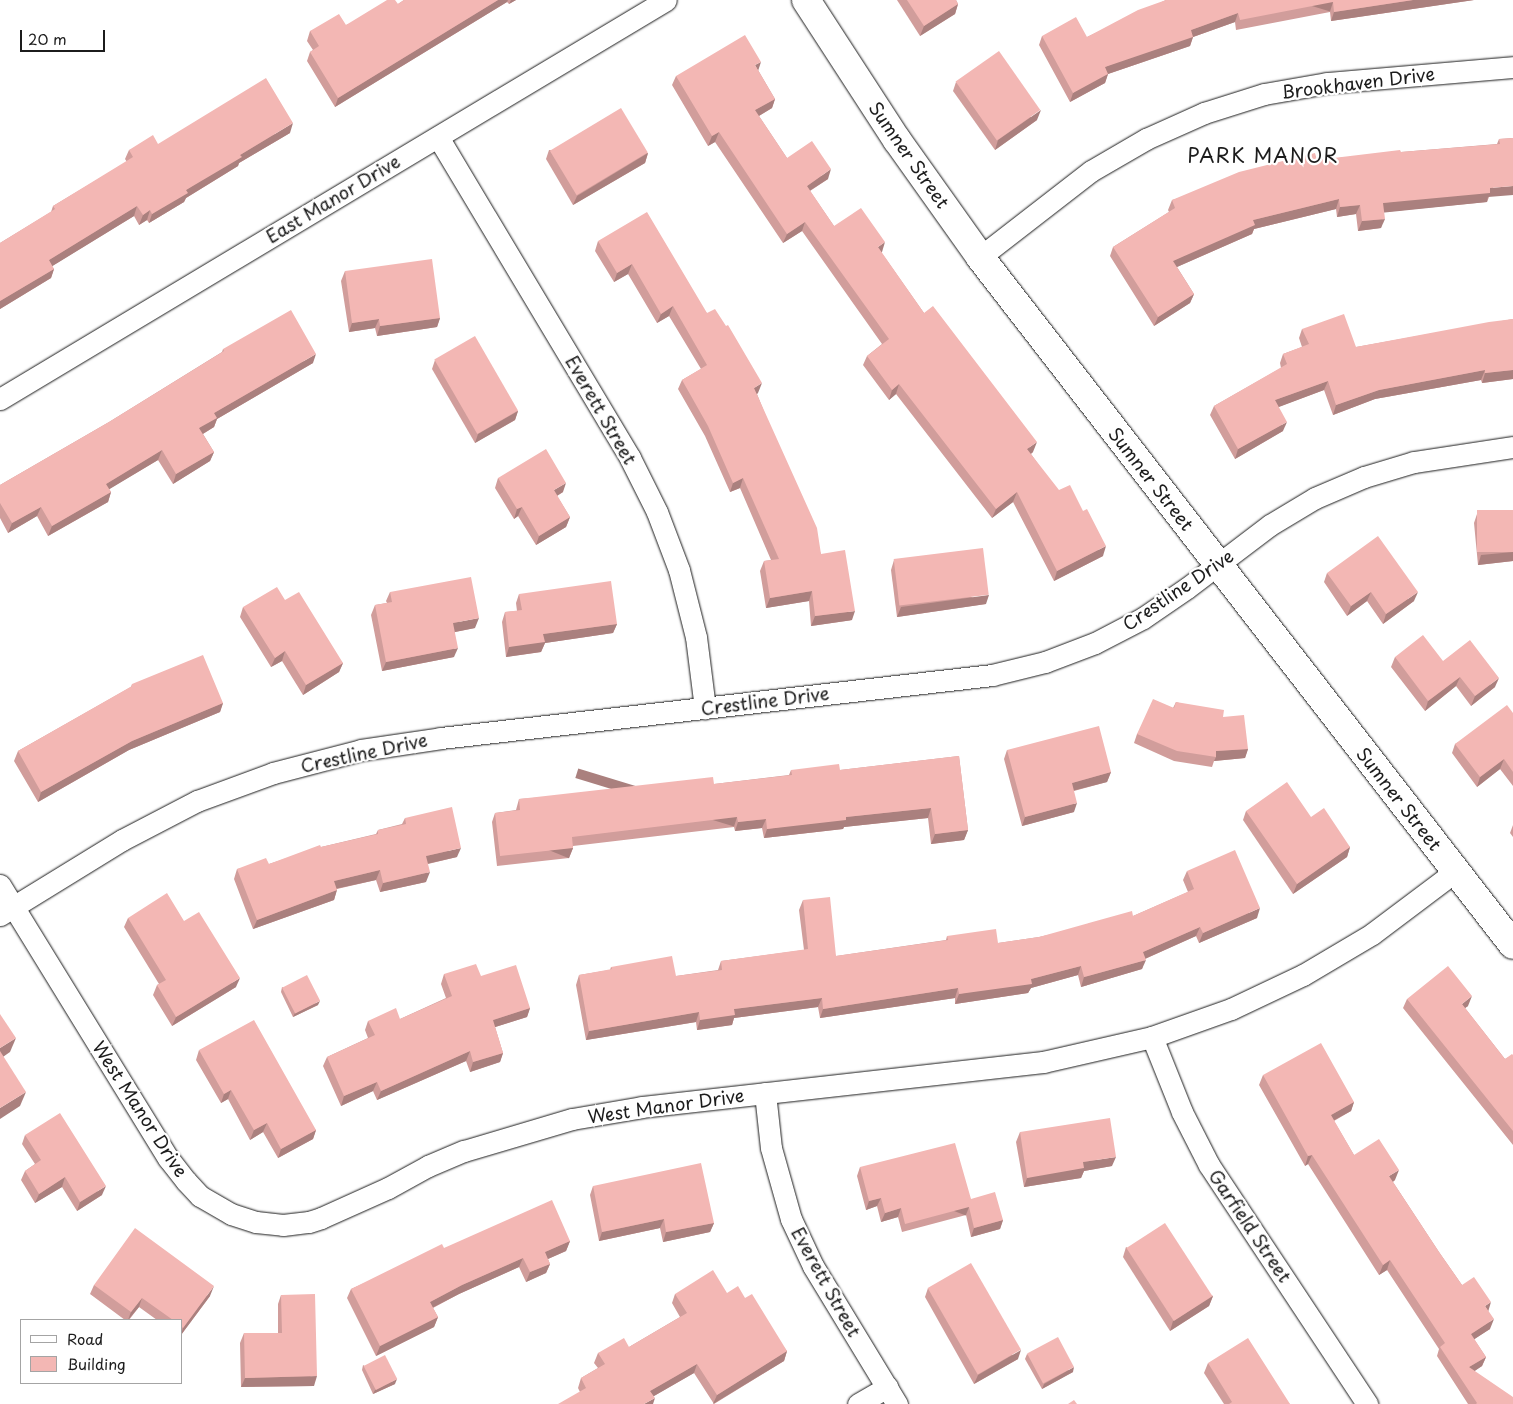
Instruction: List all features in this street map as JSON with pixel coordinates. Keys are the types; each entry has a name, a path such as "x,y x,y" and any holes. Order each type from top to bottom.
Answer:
{"street":[{"name":"East Manor Drive","path":"0,399 666,0"},
{"name":"Sumner Street","path":"806,0 897,140 980,257 1513,945"},
{"name":"Brookhaven Drive","path":"980,257 1091,171 1146,139 1204,113 1264,94 1327,83 1513,67"},
{"name":"Everett Street","path":"438,137 630,458 658,512 679,570 693,628 704,708"},
{"name":"Crestline Drive","path":"7,911 122,840 189,806 273,773 361,750 441,738 992,675 1045,662 1095,643 1143,618 1270,525 1315,498 1364,477 1423,460 1513,448"},
{"name":"West Manor Drive","path":"7,911 168,1158 186,1181 200,1196 223,1210 256,1222 283,1225 309,1222 321,1218 446,1159 535,1128 572,1119 642,1107 1043,1062 1152,1037 1230,1009 1303,975 1372,934 1456,872"},
{"path":"0,885 7,911"},
{"name":"Garfield Street","path":"1152,1037 1182,1112 1209,1164 1367,1404"},
{"name":"Everett Street","path":"765,1093 771,1148 791,1220 814,1266 892,1395"},
{"path":"858,1404 892,1395"}],"building":[{"path":"387,0 395,0 398,4 404,0 498,0 338,98 310,52 319,46 310,31 339,14 346,25"},
{"path":"907,0 956,0 958,4 924,26"},
{"path":"1166,0 1413,0 1334,12 1333,2 1240,20 1238,13 1191,30 1193,37 1105,67 1108,74 1073,93 1042,36 1076,17 1087,37 1138,10"},
{"path":"745,35 761,62 755,65 775,99 755,110 787,158 812,141 831,169 807,186 834,226 861,208 885,242 878,247 924,313 933,306 1037,442 1027,449 1059,490 1070,485 1083,511 1087,509 1106,546 1057,571 1017,492 996,509 899,384 892,390 867,356 889,339 805,222 787,234 719,132 712,136 676,76"},
{"path":"999,51 1040,110 997,140 956,81"},
{"path":"266,78 293,123 240,155 242,157 186,190 188,193 152,214 150,210 143,215 137,206 49,260 54,269 0,301 0,243 55,209 53,206 133,157 129,150 153,135 158,144"},
{"path":"621,108 648,153 577,195 550,151"},
{"path":"1513,138 1513,186 1490,188 1490,193 1383,203 1385,219 1362,221 1360,205 1340,207 1339,199 1253,220 1255,225 1173,261 1194,294 1158,317 1113,247 1175,208 1172,200 1239,172 1315,153 1317,160 1400,150 1401,152 1500,144 1499,139"},
{"path":"647,212 707,313 715,309 726,326 728,325 762,383 754,388 817,528 821,554 845,550 855,611 815,616 812,591 770,598 764,561 779,559 743,478 733,483 708,426 682,380 707,365 673,306 661,314 632,264 617,273 598,241"},
{"path":"432,259 440,318 380,326 379,319 352,323 345,271"},
{"path":"291,310 316,354 214,413 217,418 199,428 214,452 176,474 162,450 106,484 111,492 52,526 41,507 12,523 0,503 0,485 109,422 224,351 223,349"},
{"path":"1344,314 1356,347 1513,319 1513,370 1485,373 1485,370 1379,390 1336,405 1328,381 1275,400 1287,422 1238,449 1214,406 1287,364 1283,354 1309,344 1302,329"},
{"path":"475,336 518,410 477,434 434,360"},
{"path":"546,449 566,483 554,490 570,517 539,536 522,507 517,509 498,478"},
{"path":"1477,510 1513,510 1513,552 1477,552"},
{"path":"1378,536 1418,592 1386,614 1371,592 1351,606 1327,573"},
{"path":"983,548 989,595 899,606 894,559"},
{"path":"471,577 479,618 453,623 458,648 386,662 375,605 392,602 390,592"},
{"path":"611,581 617,624 543,634 545,642 509,647 505,612 522,610 519,594"},
{"path":"277,587 285,600 299,592 343,663 306,685 285,651 275,658 243,607"},
{"path":"1423,635 1443,661 1470,640 1499,678 1475,696 1460,677 1428,701 1395,657"},
{"path":"203,655 223,703 132,741 41,792 18,751 132,686 132,684"},
{"path":"1153,699 1174,708 1176,702 1224,710 1223,717 1244,715 1248,749 1216,751 1216,757 1177,751 1137,734"},
{"path":"1507,705 1513,713 1513,772 1504,759 1480,777 1455,744"},
{"path":"1099,726 1111,772 1072,783 1077,803 1025,817 1007,750"},
{"path":"959,756 968,830 935,834 931,808 846,817 846,820 767,829 766,819 738,822 737,817 572,837 573,848 500,856 495,813 520,810 519,799 713,777 714,784 792,775 791,770 839,764 840,770"},
{"path":"1287,782 1311,817 1324,808 1350,847 1297,884 1246,811"},
{"path":"452,807 461,848 426,856 430,872 383,883 380,870 334,881 337,890 257,920 237,869 266,858 269,864 320,845 321,847 378,834 378,830 406,824 405,818"},
{"path":"1235,850 1260,908 1203,933 1200,927 1143,952 1146,960 1084,977 1081,966 1031,979 1032,984 959,994 958,988 823,1009 822,998 734,1009 735,1015 700,1020 699,1012 589,1031 579,975 672,956 676,976 722,970 721,961 808,949 803,900 830,897 836,956 948,940 947,936 996,929 998,943 1039,937 1132,911 1133,916 1194,889 1187,871"},
{"path":"167,893 184,921 199,912 240,978 176,1017 157,985 166,980 128,918"},
{"path":"476,964 481,976 516,965 530,1008 493,1020 503,1053 473,1062 470,1051 381,1091 377,1082 344,1096 327,1057 375,1035 368,1021 396,1008 400,1019 452,996 444,974"},
{"path":"1448,966 1472,996 1462,1004 1505,1059 1513,1055 1513,1131 1407,999"},
{"path":"307,975 320,1001 295,1014 282,988"},
{"path":"0,1014 16,1038 0,1048"},
{"path":"254,1020 316,1130 281,1149 267,1123 254,1130 231,1090 224,1094 199,1050"},
{"path":"1321,1043 1354,1102 1331,1115 1354,1155 1379,1139 1399,1170 1389,1176 1439,1252 1462,1285 1474,1277 1491,1302 1485,1306 1494,1319 1471,1334 1486,1357 1469,1367 1513,1397 1513,1404 1476,1404 1440,1347 1445,1343 1390,1260 1383,1265 1312,1155 1308,1156 1263,1075"},
{"path":"0,1051 26,1092 0,1108"},
{"path":"60,1113 106,1186 80,1202 65,1177 39,1194 25,1171 41,1160 25,1135"},
{"path":"1110,1118 1116,1157 1083,1162 1084,1168 1027,1178 1020,1132"},
{"path":"955,1143 971,1199 995,1192 1003,1220 974,1228 969,1207 905,1224 901,1208 885,1213 881,1198 869,1201 860,1167"},
{"path":"701,1163 714,1223 666,1232 664,1219 602,1232 593,1186"},
{"path":"552,1200 570,1241 545,1252 550,1264 530,1272 523,1258 462,1285 430,1302 438,1317 380,1346 351,1289 442,1244 444,1248"},
{"path":"1165,1223 1212,1296 1174,1321 1126,1248"},
{"path":"135,1228 214,1286 183,1328 182,1319 172,1319 142,1298 131,1312 94,1285"},
{"path":"971,1263 1021,1350 978,1375 928,1288"},
{"path":"713,1270 727,1293 738,1286 745,1298 752,1294 787,1351 717,1395 697,1364 650,1391 655,1398 644,1404 558,1404 586,1388 581,1378 605,1364 598,1353 624,1338 629,1347 687,1313 675,1294"},
{"path":"315,1294 317,1376 245,1378 244,1333 282,1333 281,1295"},
{"path":"1058,1337 1074,1367 1043,1383 1027,1353"},
{"path":"1248,1338 1290,1404 1229,1404 1232,1402 1208,1363"},
{"path":"385,1355 397,1379 376,1390 364,1366"},
{"path":"1074,1400 1077,1404 1068,1404"}],"district":[{"name":"PARK MANOR","path":"1263,155"}]}
